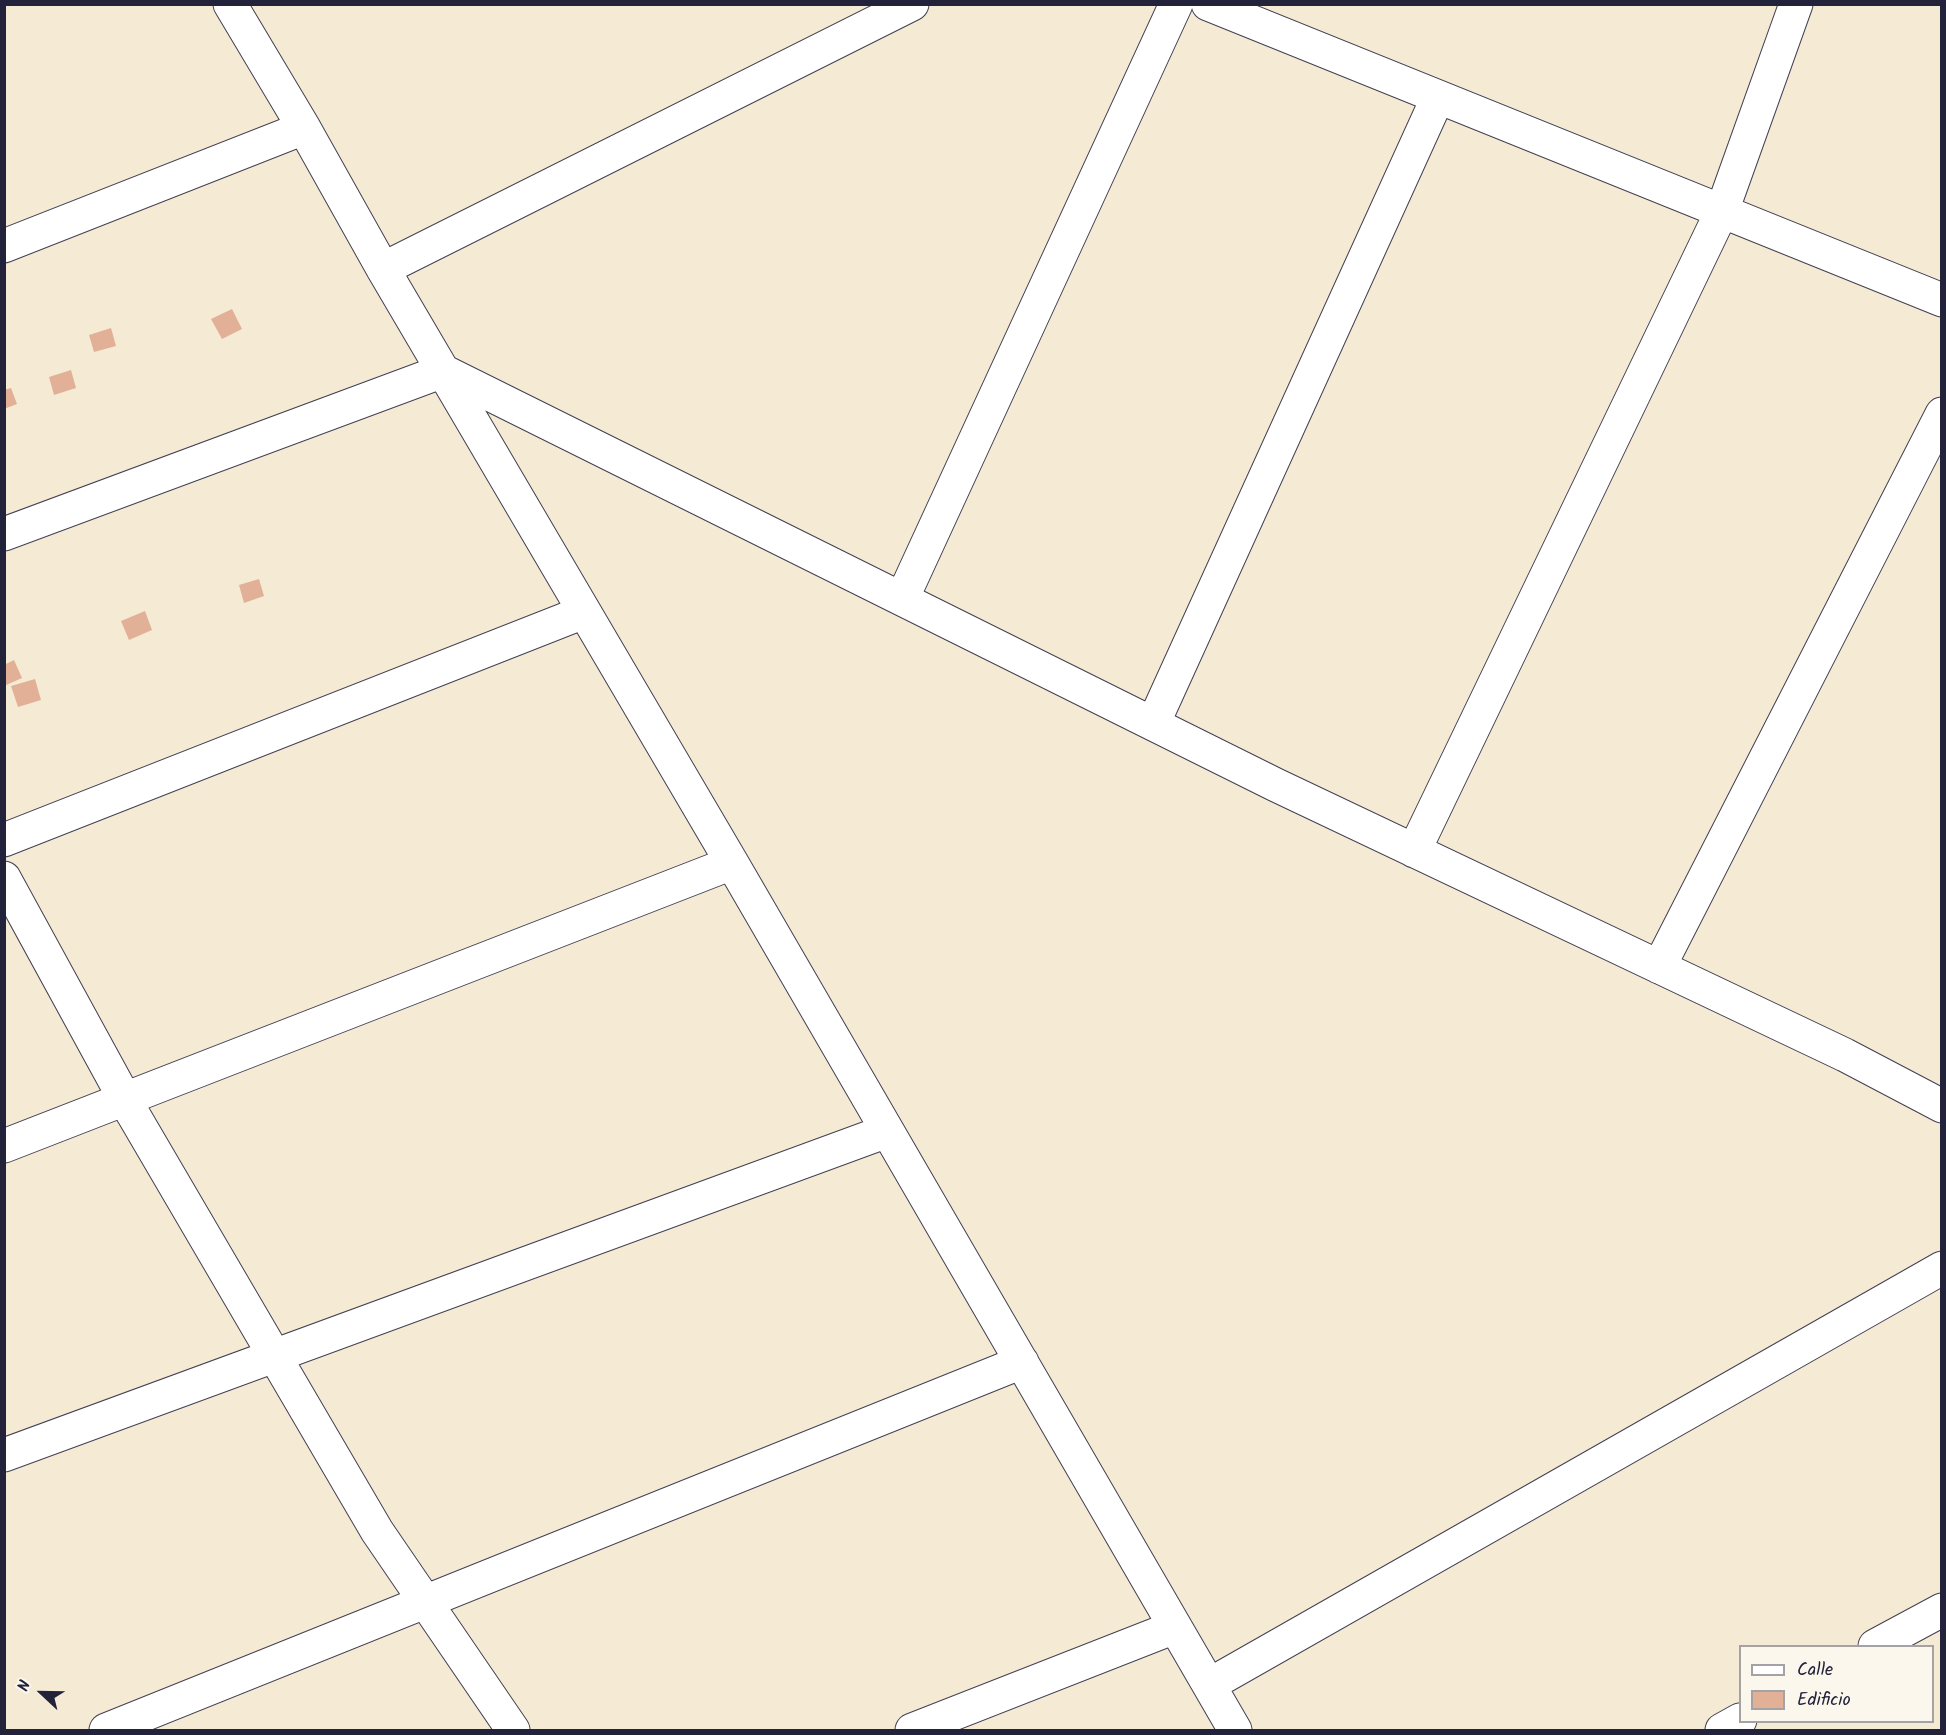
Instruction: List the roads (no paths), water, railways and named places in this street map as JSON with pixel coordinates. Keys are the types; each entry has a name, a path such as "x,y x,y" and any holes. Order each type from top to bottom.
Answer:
{"street":[{"path":"230,4 732,863 1235,1731"},
{"path":"383,269 912,4"},
{"path":"902,599 1176,4"},
{"path":"1208,4 1941,300"},
{"path":"1414,851 1722,211 1796,4"},
{"path":"1153,724 1438,97"},
{"path":"4,246 304,128"},
{"path":"4,534 443,371 1153,724 1414,851 1845,1055 1941,1106"},
{"path":"1659,967 1941,414"},
{"path":"4,840 584,612"},
{"path":"4,1146 732,863"},
{"path":"4,878 126,1099 377,1532 513,1731"},
{"path":"4,1455 887,1131"},
{"path":"1209,1685 1941,1268"},
{"path":"106,1731 1022,1362"},
{"path":"1879,1645 1941,1610"},
{"path":"912,1731 1175,1627"},
{"path":"1722,1731 1739,1721"}]}
